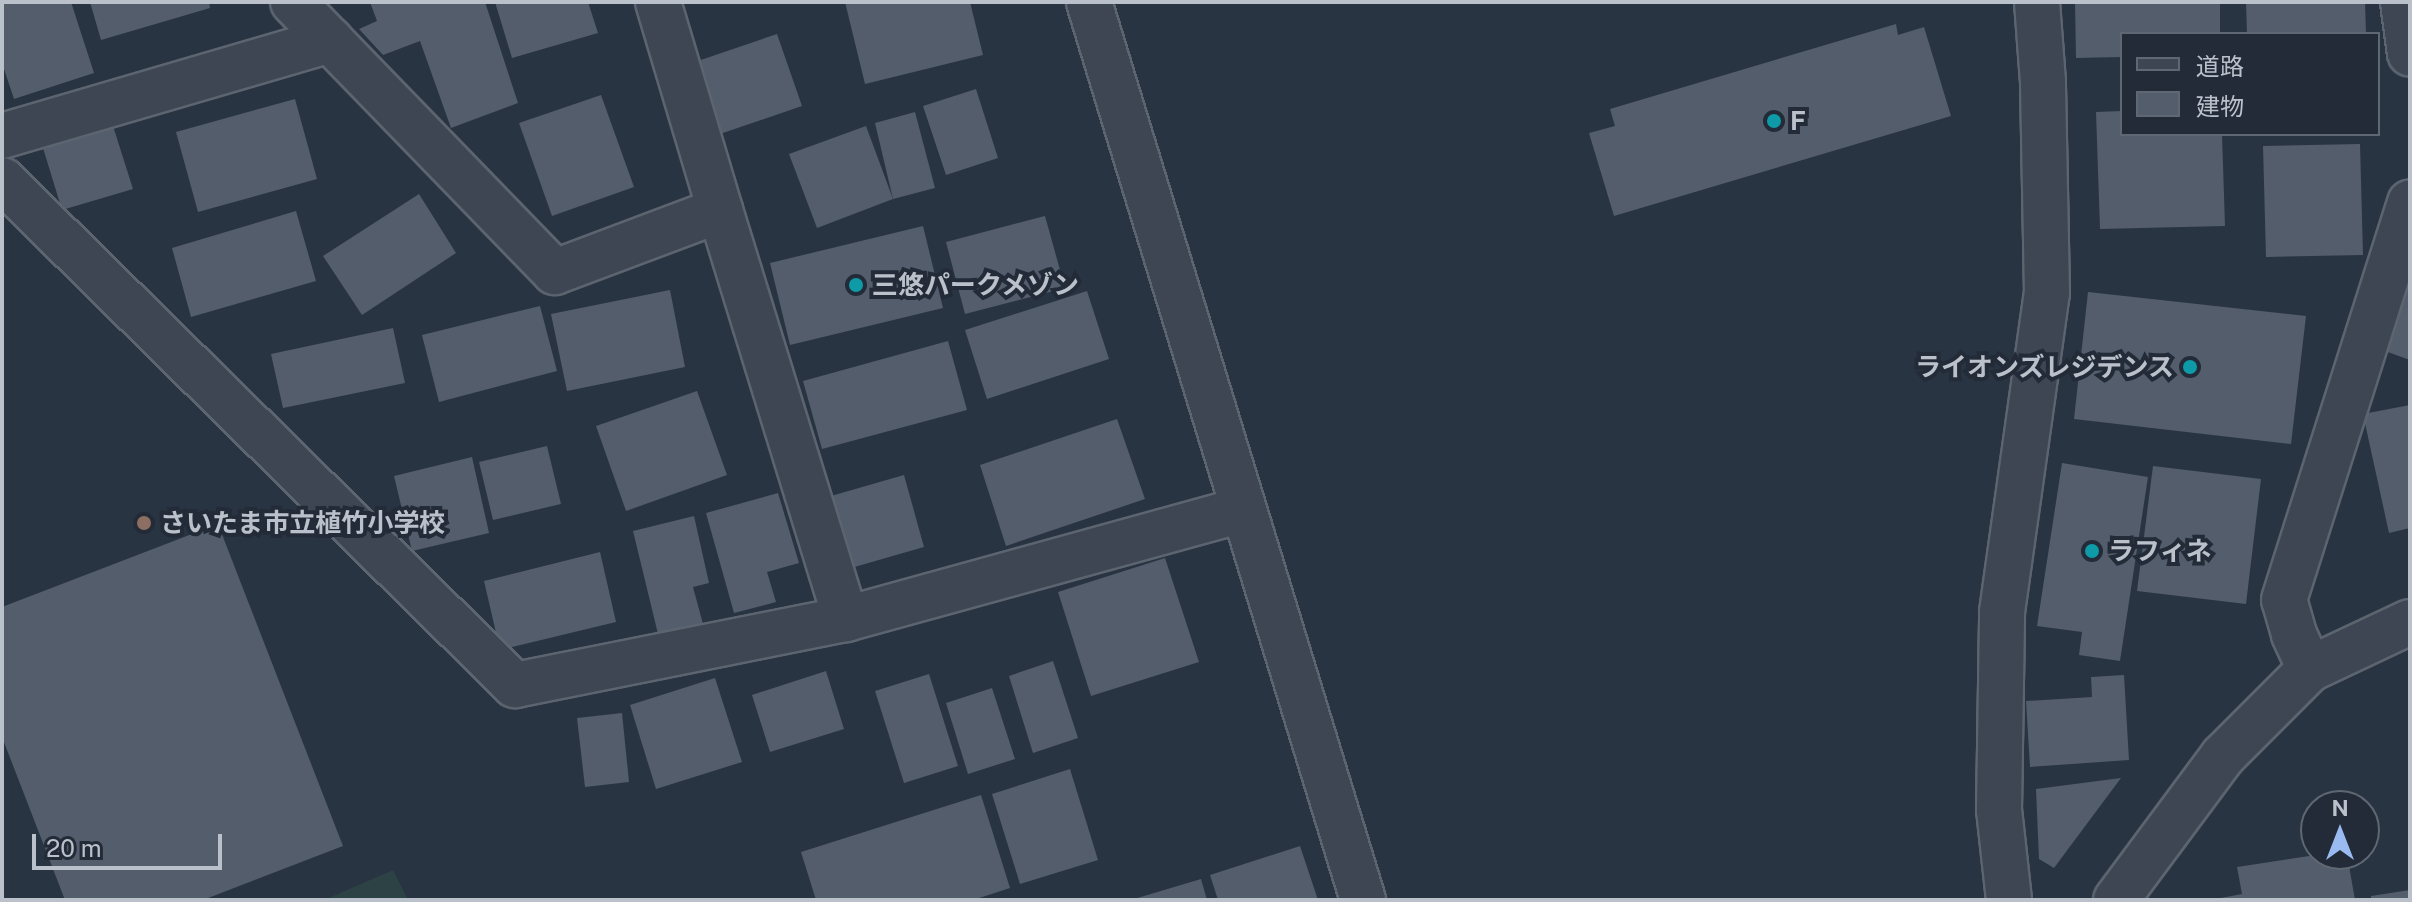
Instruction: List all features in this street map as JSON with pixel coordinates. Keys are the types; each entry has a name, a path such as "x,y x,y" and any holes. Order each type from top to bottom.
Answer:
{"street":[{"path":"293,2 555,272 720,210"},
{"path":"658,2 846,619"},
{"path":"1089,2 1363,900"},
{"path":"2009,900 1999,810 2002,612 2047,293 2043,82 2037,2"},
{"path":"2403,2 2410,54"},
{"path":"2,136 330,40"},
{"path":"2,180 515,685 846,619 1242,510"},
{"path":"2310,669 2284,600 2410,202"},
{"path":"2116,900 2223,756 2310,669 2410,622"}],"green space":[{"path":"393,870 408,900 324,900"}],"building":[{"path":"2,2 71,2 94,73 14,99 2,63"},
{"path":"90,2 209,2 210,8 101,40"},
{"path":"370,2 485,2 518,103 451,128 420,41 383,55 359,29 377,21"},
{"path":"495,2 588,2 598,33 512,58"},
{"path":"845,2 970,2 983,55 865,84"},
{"path":"2075,2 2220,2 2220,32 2120,32 2120,57 2076,58"},
{"path":"2246,2 2365,2 2366,32 2247,32"},
{"name":"F","path":"1896,24 1898,35 1924,27 1951,116 1614,216 1589,133 1615,126 1610,109"},
{"path":"777,34 802,106 711,137 686,65"},
{"path":"976,89 998,158 946,175 923,106"},
{"path":"601,95 634,187 552,216 519,123"},
{"path":"295,99 317,179 198,212 176,132"},
{"path":"2120,111 2120,136 2222,136 2225,226 2100,229 2096,112"},
{"path":"915,112 935,188 893,199 875,123"},
{"path":"113,126 133,189 62,210 43,148"},
{"path":"866,126 893,199 817,228 789,154"},
{"path":"2360,144 2363,255 2266,257 2263,146"},
{"path":"419,194 456,253 362,315 323,256"},
{"path":"296,211 316,281 191,317 172,248"},
{"path":"1045,216 1065,288 965,314 946,242"},
{"name":"三悠パークメゾン","path":"923,226 943,308 790,345 770,263"},
{"path":"2407,280 2410,281 2410,360 2382,350"},
{"path":"670,290 685,367 567,391 551,314"},
{"path":"1087,291 1109,359 987,399 965,330"},
{"name":"ライオンズレジデンス","path":"2088,292 2306,316 2291,444 2074,419"},
{"path":"540,306 557,371 439,402 422,335"},
{"path":"393,328 405,383 283,408 271,354"},
{"path":"948,341 967,410 822,449 803,381"},
{"path":"697,391 727,475 626,511 596,426"},
{"path":"2410,405 2410,528 2389,533 2363,414"},
{"path":"1117,419 1145,499 1006,546 980,465"},
{"path":"547,446 561,504 493,520 479,462"},
{"path":"472,457 489,533 412,551 394,476"},
{"name":"ラフィネ","path":"2062,463 2148,477 2120,661 2079,655 2082,632 2037,626"},
{"path":"2153,466 2261,479 2246,604 2137,591"},
{"path":"904,475 924,547 851,568 831,496"},
{"path":"778,493 799,563 767,572 776,602 734,613 706,513"},
{"path":"694,516 709,583 693,587 703,624 658,634 633,531"},
{"path":"218,524 343,846 203,900 65,900 2,737 2,607"},
{"path":"600,552 616,622 500,650 484,581"},
{"path":"1165,558 1199,662 1091,696 1058,592"},
{"path":"1053,661 1078,738 1033,753 1009,676"},
{"path":"826,671 844,729 770,752 752,695"},
{"path":"929,674 958,766 904,783 875,691"},
{"path":"2124,675 2129,760 2030,767 2026,701 2092,697 2091,677"},
{"path":"715,678 742,762 656,789 630,705"},
{"path":"992,688 1015,759 968,774 946,703"},
{"path":"622,713 629,782 585,787 577,718"},
{"path":"1070,769 1098,860 1020,884 992,794"},
{"path":"2121,778 2054,868 2039,859 2036,789"},
{"path":"981,795 1010,888 973,900 816,900 801,852"},
{"path":"1300,846 1318,900 1218,900 1210,875"},
{"path":"2300,857 2300,870 2350,870 2355,900 2210,900 2242,894 2237,867"},
{"path":"1201,879 1207,900 1134,900 1134,899"},
{"path":"2410,890 2410,900 2371,900 2371,896"}],"place":[{"name":"F","path":"1774,121"},
{"name":"三悠パークメゾン","path":"856,285"},
{"name":"ライオンズレジデンス","path":"2190,367"},
{"name":"さいたま市立植竹小学校","path":"144,523"},
{"name":"ラフィネ","path":"2092,551"}]}
